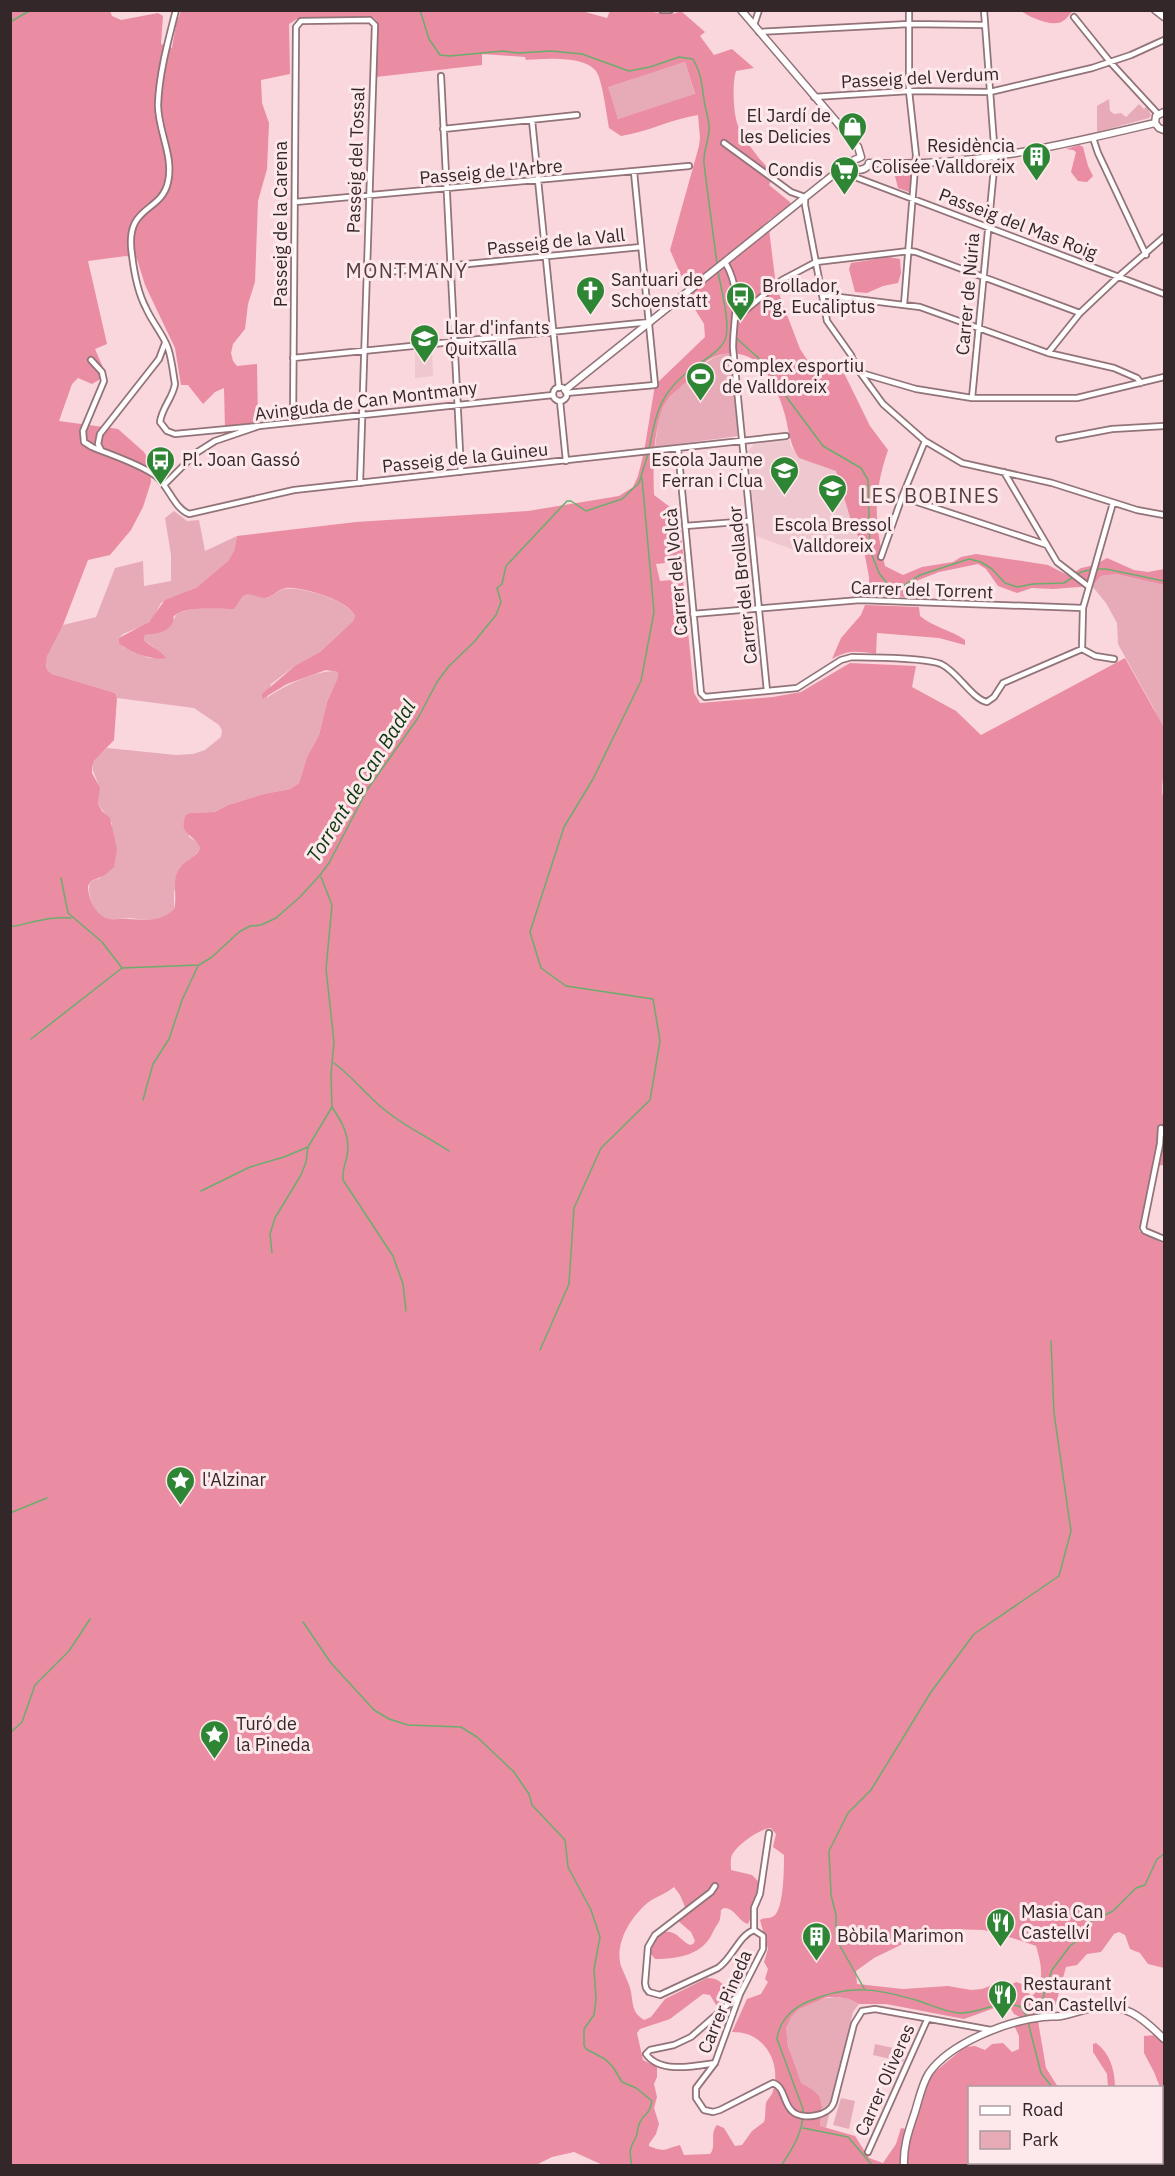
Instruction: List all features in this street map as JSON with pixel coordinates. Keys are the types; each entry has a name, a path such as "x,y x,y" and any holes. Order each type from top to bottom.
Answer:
{"street":[{"path":"176,10 161,78 158,106 170,162 168,185 162,195 137,218 132,231 131,246 133,265 145,308 168,349 175,384 160,415 160,422 167,432 175,434 259,426"},
{"path":"662,10 670,11"},
{"path":"741,10 858,147 861,157"},
{"path":"753,25 759,10"},
{"path":"904,305 916,165 909,91 909,10"},
{"name":"Carrer de Núria","path":"972,398 995,158 984,10"},
{"path":"1155,10 1164,17"},
{"path":"869,163 916,165 995,158 1155,123 1161,113 1111,63 1074,17"},
{"name":"Passeig de la Carena","path":"293,422 296,27 301,21 370,20"},
{"name":"Passeig del Tossal","path":"360,483 375,25 370,20"},
{"path":"759,32 909,24 985,25"},
{"name":"Passeig del Verdum","path":"814,97 909,91 990,92 1111,63 1164,40"},
{"path":"441,76 460,472"},
{"path":"443,129 577,115"},
{"path":"532,120 555,333 566,398 560,401"},
{"path":"1155,123 1164,130"},
{"path":"1093,138 1146,255"},
{"path":"724,143 791,192 805,197"},
{"path":"564,390 805,197 842,169 852,165 854,160 861,157 866,158 869,163"},
{"path":"852,165 862,169 866,168 869,163"},
{"name":"Passeig de l'Arbre","path":"294,202 447,190 689,166"},
{"name":"Passeig del Mas Roig","path":"842,169 846,174 861,180 1164,294"},
{"path":"861,180 862,169"},
{"path":"560,401 553,395 555,390 655,385 634,172"},
{"path":"805,197 827,321 883,404 925,441 962,463 1052,483 1113,503 1164,515"},
{"path":"1048,353 1080,313 1164,237"},
{"name":"Passeig de la Vall","path":"366,274 641,247"},
{"path":"736,318 782,280 816,262 909,251 1080,313"},
{"name":"Carrer del Brollador","path":"725,262 734,289 736,318 734,348 767,691"},
{"path":"823,295 920,307 1048,353 1114,368 1137,378 1141,383"},
{"path":"293,358 650,322"},
{"path":"103,452 98,444 100,434 159,359 165,342"},
{"path":"91,360 102,372 104,381 83,431 82,439 87,445 151,473 165,484"},
{"path":"861,374 916,389 972,398 1077,398 1164,377"},
{"name":"Avinguda de Can Montmany","path":"165,484 196,453 215,441 259,426 553,395"},
{"path":"560,401 566,461"},
{"path":"1059,439 1112,429 1164,426"},
{"name":"Passeig de la Guineu","path":"165,484 181,511 189,514 294,490 786,436"},
{"path":"881,557 925,441"},
{"name":"Carrer del Volcà","path":"678,448 701,693 705,697 767,691"},
{"path":"1004,472 1057,562 1088,586"},
{"path":"902,497 1047,545"},
{"path":"1082,649 1083,608 1113,503"},
{"path":"685,526 750,521"},
{"name":"Carrer del Torrent","path":"693,614 860,600 1083,608"},
{"path":"767,691 797,688 841,660 852,657 941,664 955,674 980,699 987,702 994,698 999,688 1008,681 1082,649"},
{"path":"1082,649 1095,656 1114,660"},
{"path":"1164,1134 1161,1128 1143,1229 1164,1239"},
{"name":"Carrer Pineda","path":"769,1833 760,1894 754,1908 754,1930 763,1936 764,1944 740,1994 715,2063 696,2088 696,2098 702,2109 713,2112 720,2110 773,2083 780,2088 790,2110 800,2115 821,2115 832,2108 854,2024 861,2011 883,2010 927,2019"},
{"path":"715,1886 711,1892 650,1941 645,1983 647,1990 652,1994 660,1995 718,1968 727,1961 746,1935 754,1930"},
{"path":"715,2063 684,2067 671,2066 650,2059 646,2054 650,2050 674,2045 691,2037 740,1994"},
{"path":"904,2166 905,2142 929,2073 951,2052 979,2037 1033,2019 1064,2015 1096,2007 1117,2006 1132,2013 1164,2039"},
{"path":"927,2019 995,2030"},
{"name":"Carrer Oliveres","path":"868,2152 927,2019"},
{"path":"971,2025 979,2037"},
{"path":"977,2028 979,2037"}],"shaded area":[{"path":"578,10 607,18 610,11 637,10 668,14 681,11 705,32 700,36 714,55 732,49 754,68 736,71 734,108 742,134 774,174 769,185 790,202 790,205 768,221 776,286 800,349 814,370 844,373 870,426 888,450 880,481 877,508 885,566 903,575 922,567 953,562 961,557 976,554 1048,565 1069,576 1081,568 1095,565 1107,558 1134,570 1148,572 1164,569 1164,585 1116,574 1101,576 1092,586 1032,588 1017,593 998,586 986,569 978,564 939,572 916,581 918,597 869,596 869,577 863,545 853,527 836,471 799,458 792,444 785,414 776,390 758,363 735,353 718,355 710,359 670,398 661,412 654,453 654,495 678,513 684,561 656,564 660,581 683,579 694,693 700,703 773,697 801,692 850,663 916,666 912,687 956,711 981,735 1125,658 1163,726 1165,736 1162,787 1164,800 1164,1165 1153,1166 1139,1231 1164,1244 1164,1968 1148,1964 1140,1953 1130,1949 1125,1935 1119,1932 1114,1934 1101,1952 1087,1954 1077,1965 1066,1967 1055,2007 1022,2018 1014,2014 1011,2009 997,2007 964,2019 886,2004 859,2004 849,1999 827,1997 799,2009 791,2017 786,2028 788,2046 801,2083 820,2097 822,2107 820,2126 855,2136 869,2158 883,2163 896,2144 901,2128 912,2130 931,2075 965,2047 975,2046 985,2050 992,2044 1003,2043 1012,2052 1019,2049 1019,2036 1014,2025 1038,2021 1046,2068 1057,2086 968,2086 968,2164 1163,2164 1163,2134 1164,2165 605,2166 574,2152 552,2157 534,2166 11,2166 11,11 110,11 112,16 121,20 158,13 163,16 161,44 172,48 181,11","holes":["373,17 377,21 376,77 482,65 482,54 525,57 526,60 578,61 595,70 604,96 609,128 621,136 698,115 699,146 670,250 686,287 685,293 704,324 705,337 655,385 638,476 633,487 619,496 528,511 356,522 237,536 234,551 229,560 196,588 165,600 149,622 119,638 119,643 135,652 148,657 166,658 144,640 145,635 168,629 174,616 182,611 213,608 234,609 246,595 265,598 286,588 302,589 335,600 351,610 355,616 353,621 320,652 296,665 262,694 262,699 287,684 326,670 338,672 327,702 319,735 307,757 299,783 290,789 264,794 228,805 214,812 186,815 185,831 200,848 196,855 181,866 177,874 174,909 164,916 153,919 105,918 94,906 89,896 88,886 91,881 105,875 114,867 117,849 110,818 98,804 100,788 92,773 92,767 94,761 114,740 117,698 115,693 52,674 46,666 47,656 63,625 88,560 110,555 131,530 143,507 151,482 150,462 144,452 118,429 59,421 72,384 78,378 92,384 99,380 104,370 95,349 107,344 88,261 126,256 137,259 145,285 175,348 181,385 188,385 203,404 215,392 224,388 225,428 258,423 257,364 237,366 231,353 233,344 245,329 248,304 255,282 258,201 267,169 269,123 262,103 261,80 290,74 289,24 297,19","685,62 695,94 618,119 608,87","771,1828 776,1834 773,1847 784,1855 780,1905 774,1916 760,1920 768,1949 764,1962 768,1969 765,1979 768,1982 761,1994 747,1999 732,2032 753,2037 768,2050 772,2059 775,2080 772,2093 766,2103 764,2122 752,2131 742,2145 735,2146 724,2128 717,2125 710,2154 684,2155 680,2145 665,2150 649,2146 659,2124 654,2108 657,2097 654,2084 657,2067 643,2060 637,2033 640,2029 670,2019 703,1994 710,1995 716,2005 721,2003 726,1998 727,1991 719,1981 707,1978 665,1999 651,2017 644,2020 634,2010 630,1988 621,1966 619,1957 622,1939 631,1921 643,1907 674,1887 685,1907 677,1920 691,1932 695,1941 690,1945 675,1934 664,1932 657,1937 653,1945 651,1954 655,1959 681,1957 703,1946 719,1922 721,1910 724,1908 731,1910 748,1924 759,1882 752,1875 731,1870 731,1859 744,1842 755,1834","944,1929 984,1930 1036,1946 1041,1966 1041,1979 1036,1991 1032,1996 1024,1990 1022,1984 1016,1982 1009,1986 995,1984 971,1990 948,1986 903,1989 857,1984 856,1971 874,1958 921,1935"]},
{"path":"1021,11 1073,11 1063,21 1053,23 1035,19"},
{"path":"1079,145 1083,147 1093,176 1087,182 1078,181 1071,172 1076,152 1066,149"},
{"path":"900,168 912,169 909,192 898,188 895,176 896,171"},
{"path":"888,257 900,259 901,273 898,283 867,293 855,292 849,269 851,263"},
{"name":"Llar d'infants Quitxalla","path":"432,348 433,376 415,378 415,349"},
{"name":"Escola Jaume Ferran i Clua","path":"790,440 790,445 799,458 836,470 853,527 863,545 797,551 756,536 748,451 754,444"},
{"path":"865,605 919,607 920,616 965,640 965,645 939,638 877,633 876,654 853,652 832,659 841,638 861,615"},
{"path":"1156,2035 1164,2044 1164,2097 1163,2086 1160,2086 1144,2053 1144,2036"},
{"path":"1096,2043 1101,2047 1111,2063 1115,2086 1108,2086 1107,2074 1093,2052 1093,2044"}],"green space":[{"path":"685,62 695,95 618,119 607,87"},
{"path":"1109,99 1110,111 1114,114 1121,113 1126,117 1139,104 1144,109 1147,106 1151,115 1149,118 1097,132 1097,106"},
{"name":"Complex esportiu de Valldoreix","path":"730,353 738,436 655,447 659,418 668,400 708,361"},
{"path":"174,511 187,521 199,520 205,551 237,536 233,556 196,588 161,603 153,618 145,625 123,634 119,638 123,647 149,658 166,658 144,640 145,635 164,630 176,615 201,608 234,609 246,595 266,598 291,588 323,595 344,605 355,616 353,621 320,652 296,665 271,684 267,698 312,675 322,672 338,672 327,702 319,735 307,757 299,783 290,789 264,794 213,812 190,813 189,837 199,843 200,848 194,857 180,867 174,893 174,909 164,917 153,920 108,919 97,912 89,891 91,881 100,878 112,829 112,823 98,804 99,790 92,768 95,760 107,748 176,755 193,754 205,750 221,737 222,730 219,725 194,708 117,698 115,693 52,674 48,671 46,659 63,625 96,617 115,568 143,561 144,586 171,581 171,555 165,518"},
{"path":"1116,574 1164,585 1164,734 1154,709 1118,644 1117,623 1106,603 1092,586 1101,576"},
{"path":"838,1997 859,2004 853,2012 826,2128 820,2126 822,2107 820,2097 805,2087 798,2077 791,2057 786,2029 788,2021 798,2009 814,2001"},
{"path":"875,2044 907,2051 903,2062 873,2055"},
{"path":"841,2098 855,2101 849,2129 833,2125"}],"waterway":[{"path":"10,22 31,10"},
{"name":"Torrent de Can Badal","path":"420,10 429,39 440,55 551,51 582,54 629,71 650,67 679,57 693,59 701,79 709,123 704,164 717,264"},
{"name":"Torrent de Can Badal","path":"649,449 658,413 667,394 683,376 716,352 725,340 727,325 718,272"},
{"path":"735,337 765,364 823,446 861,468 868,480 870,550 879,573 889,586 903,586 920,575 969,559 981,562 992,569 1005,583 1017,587 1064,583 1081,572 1093,569 1106,569 1164,581"},
{"name":"Torrent de Can Badal","path":"31,1039 122,968 199,965 212,957 239,932 276,918 300,897 329,863 367,790 418,718 437,682 496,615 501,602 497,588 502,584 506,566 567,501 571,501 586,511 622,499 639,483 648,454"},
{"path":"540,1350 569,1284 574,1208 601,1148 650,1100 660,1041 653,999 566,986 541,968 530,932 564,827 593,779 641,681 654,612 642,478"},
{"path":"272,1253 270,1234 275,1218 301,1175 308,1147 332,1107 331,1075 334,1042 326,969 332,905 321,877"},
{"path":"61,878 68,913 102,942 122,968"},
{"path":"10,927 48,919 71,918"},
{"path":"143,1100 153,1064 169,1039 182,1000 198,966"},
{"path":"334,1063 386,1111 449,1151"},
{"path":"332,1107 342,1124 348,1142 343,1180 393,1256 403,1284 406,1311"},
{"path":"201,1191 250,1167 308,1147"},
{"path":"865,1990 836,1939 836,1915 831,1895 829,1851 848,1813 871,1790 931,1692 974,1634 1059,1576 1071,1531 1054,1413 1051,1341"},
{"path":"10,1513 47,1498"},
{"path":"10,1733 22,1722 35,1685 69,1651 90,1619"},
{"path":"303,1622 331,1663 374,1710 389,1719 408,1725 461,1727 477,1737 514,1772 529,1794 532,1805 565,1840 568,1867 591,1910 600,1937 594,1969 596,1999 594,2015 584,2029 584,2045 586,2049 605,2059 622,2082 636,2088 652,2101 650,2109 639,2124 631,2148 632,2166"},
{"path":"1026,2012 1042,2006 1052,1970 1070,1946 1083,1936 1088,1925 1113,1911 1136,1888 1145,1885 1157,1859 1164,1854"},
{"path":"781,2166 800,2132 803,2109 777,2039 783,2022 801,2005 836,1992 863,1990 889,1993 959,2013 997,2005 1012,2005 1021,2007 1027,2017"},
{"path":"1028,2022 1041,2073 1051,2086"},
{"path":"803,2128 848,2137 873,2166"}],"place":[{"name":"El Jardí de les Delicies","path":"852,152"},
{"name":"Residència Colisée Valldoreix","path":"1036,182"},
{"name":"Condis","path":"844,196"},
{"name":"Santuari de Schoenstatt","path":"590,316"},
{"name":"Brollador, Pg. Eucaliptus","path":"741,322"},
{"name":"Llar d'infants Quitxalla","path":"424,364"},
{"name":"Complex esportiu de Valldoreix","path":"701,402"},
{"name":"Pl. Joan Gassó","path":"161,486"},
{"name":"Escola Jaume Ferran i Clua","path":"784,496"},
{"name":"Escola Bressol Valldoreix","path":"833,514"},
{"name":"l'Alzinar","path":"181,1506"},
{"name":"Turó de la Pineda","path":"215,1760"},
{"name":"Masia Can Castellví","path":"1000,1948"},
{"name":"Bòbila Marimon","path":"816,1962"},
{"name":"Restaurant Can Castellví","path":"1002,2020"}],"district":[{"name":"MONTMANY","path":"407,271"},
{"name":"LES BOBINES","path":"930,496"}]}
